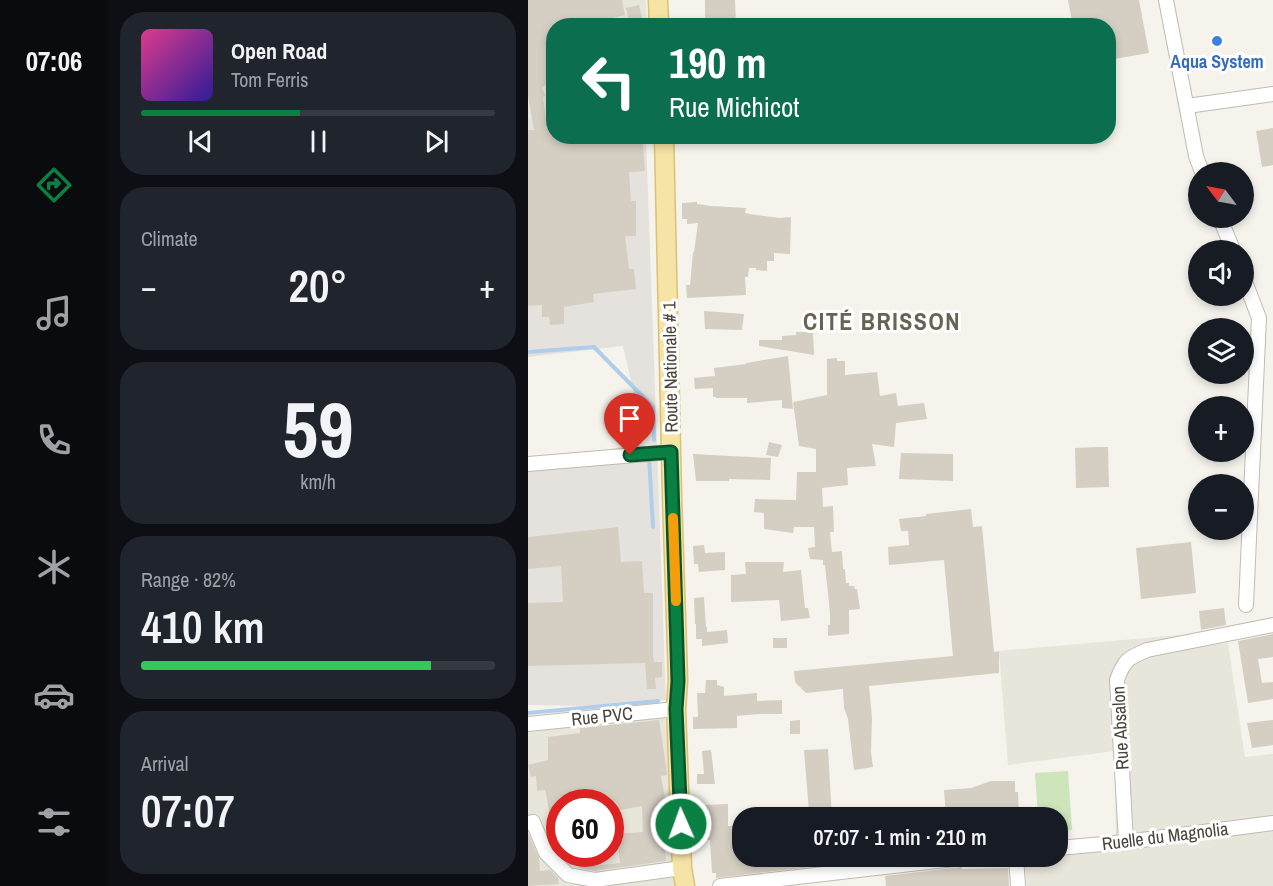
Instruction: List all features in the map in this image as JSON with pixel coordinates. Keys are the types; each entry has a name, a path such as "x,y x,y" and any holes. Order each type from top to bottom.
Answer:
{"main road":[{"path":"658,0 659,18"},
{"name":"Route Nationale # 1","path":"664,144 678,681 676,709 684,877"}],"street":[{"path":"1166,0 1198,162"},
{"path":"1187,106 1273,94"},
{"path":"1246,605 1259,318 1254,305"},
{"path":"528,464 671,452"},
{"name":"Rue Absalon","path":"1126,842 1117,680 1122,666 1133,656 1147,650 1273,625"},
{"name":"Rue PVC","path":"528,724 676,709"},
{"path":"528,823 533,822 546,853 568,875 595,880 684,877"},
{"name":"Ruelle du Magnolia","path":"1068,847 1273,823"},
{"path":"720,886 885,867"},
{"path":"1017,867 1018,886"}],"shaded area":[{"path":"528,0 646,0 647,18 546,18 546,116 528,120"},
{"path":"546,115 546,144 646,144 666,700 601,706 528,705 528,466 645,442 623,346 528,357 528,119"},
{"path":"1180,635 1181,649 1228,643 1245,757 1273,754 1273,886 1027,886 1024,867 1068,867 1068,845 1116,840 1114,751 1008,765 999,651"},
{"path":"664,705 676,886 528,886 528,723"}],"green space":[{"path":"1068,771 1072,830 1068,830 1068,807 1037,807 1035,773"}],"building":[{"path":"528,0 622,0 625,15 613,18 546,18 546,84 542,88 545,96 543,97 546,144 643,144 645,171 629,172 631,201 636,201 636,236 625,236 629,269 634,269 636,289 593,294 594,302 564,307 564,324 550,325 549,317 542,317 542,305 528,306 528,130 534,130 528,96"},
{"path":"705,0 735,0 736,18 705,18"},
{"path":"1068,0 1139,0 1149,53 1116,59 1116,18 1071,18"},
{"path":"639,5 642,18 628,18 626,8"},
{"path":"1273,128 1273,165 1262,167 1256,131"},
{"path":"697,202 697,204 711,206 746,208 745,213 756,215 791,217 790,254 774,253 774,261 767,261 767,271 749,268 748,277 745,277 746,295 687,298 686,285 690,285 698,223 687,224 687,219 682,219 682,203"},
{"path":"704,311 744,314 742,330 705,329"},
{"path":"796,332 813,332 814,355 759,346 759,340 782,340 782,336 796,335"},
{"path":"788,356 793,409 782,408 782,400 747,403 747,398 713,397 713,388 695,389 694,378 715,376 714,368"},
{"path":"837,358 837,361 845,361 845,375 877,372 880,396 896,393 898,406 924,403 927,419 896,423 894,447 872,444 876,466 847,468 848,485 822,488 823,507 833,506 834,532 830,532 832,552 842,551 846,583 857,589 860,609 849,610 849,634 828,636 830,613 825,565 823,565 823,560 810,559 808,548 815,547 814,527 794,527 793,533 764,529 764,513 754,512 755,499 796,500 797,472 816,472 816,449 799,446 793,402 827,395 827,359"},
{"path":"769,442 782,445 778,457 766,455"},
{"path":"1108,447 1109,487 1076,488 1075,448"},
{"path":"901,453 953,454 953,481 899,479"},
{"path":"693,454 771,458 770,480 696,481"},
{"path":"971,509 973,527 982,526 994,652 999,651 999,673 869,686 873,767 854,770 843,689 806,693 795,682 794,671 953,656 944,560 889,565 888,547 909,545 908,531 901,531 899,519"},
{"path":"618,527 621,562 642,561 644,593 653,593 653,655 654,662 662,662 662,677 655,678 656,689 647,689 645,663 528,666 528,603 563,602 561,566 528,569 528,537"},
{"path":"1191,542 1196,593 1141,599 1136,548"},
{"path":"704,545 705,553 725,552 725,570 699,572 698,564 694,564 693,546"},
{"path":"745,562 784,562 783,572 801,570 805,608 808,608 810,618 781,621 779,600 731,602 731,575 746,574"},
{"path":"704,597 707,632 727,630 728,643 702,646 702,639 696,639 694,598"},
{"path":"1224,608 1226,625 1201,630 1199,611"},
{"path":"1273,634 1273,657 1258,659 1262,683 1273,682 1273,699 1248,703 1238,641"},
{"path":"773,638 787,638 787,648 773,648"},
{"path":"706,680 717,680 717,685 724,687 724,696 757,693 757,701 782,700 782,714 737,716 737,728 693,729 693,717 698,717 697,693 705,693"},
{"path":"659,720 667,772 667,775 661,776 668,815 662,816 666,861 624,867 624,833 643,832 642,806 624,809 624,789 546,789 546,795 545,790 537,791 536,776 531,777 528,765 548,760 548,737 580,733 580,728"},
{"path":"800,720 800,734 790,734 790,721"},
{"path":"1273,720 1273,745 1252,748 1247,723"},
{"path":"828,749 831,807 809,807 804,750"},
{"path":"711,750 715,784 697,784 697,774 704,774 702,751"},
{"path":"991,781 1015,781 1019,807 945,807 944,790 971,788"},
{"path":"728,804 728,826 732,826 732,867 810,867 716,878 716,873 712,873 710,840 706,840 706,805"},
{"path":"528,833 539,858 540,871 550,870 558,878 559,884 528,886"},
{"path":"579,867 623,867 595,871"},
{"path":"962,867 962,869 1008,868 1009,886 886,886 885,876"}],"waterway":[{"path":"528,352 594,347 653,407 654,440"},
{"path":"649,456 653,527"},
{"path":"528,713 658,701"}],"slow traffic":[{"path":"673,518 676,601"}],"place":[{"name":"Aqua System","path":"1217,41"}],"district":[{"name":"CITÉ BRISSON","path":"882,321"}],"route":[{"path":"630,455 671,452 678,681 676,709 681,824"}]}
